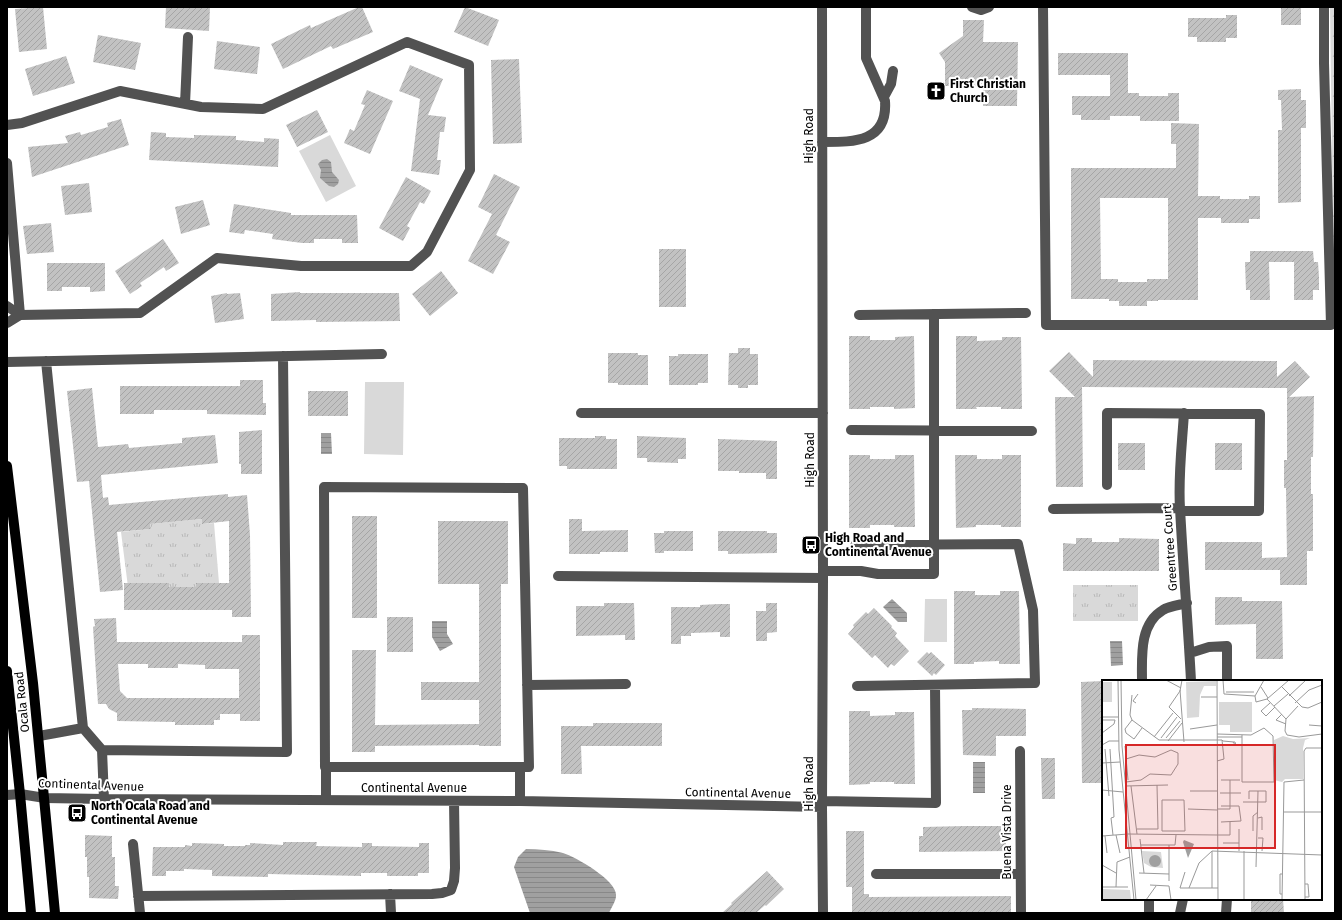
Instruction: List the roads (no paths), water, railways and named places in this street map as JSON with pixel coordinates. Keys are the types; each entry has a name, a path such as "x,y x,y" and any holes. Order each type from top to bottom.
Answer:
{"main road":[{"name":"Ocala Road","path":"7,466 39,736 55,913"},
{"name":"Ocala Road","path":"7,671 31,913"}],"street":[{"name":"High Road","path":"822,7 823,913"},
{"path":"822,142 849,142 869,137 878,130 883,120 886,109 884,97 866,58 866,7"},
{"path":"972,7 981,10 989,7"},
{"path":"1043,7 1046,325 1331,325 1324,63 1324,7"},
{"path":"185,104 188,37"},
{"path":"7,126 22,123 120,91 201,107 263,109 407,42 469,65 470,170 426,252 411,266 301,266 218,258 140,313 20,315 7,323"},
{"path":"884,97 891,84 893,71"},
{"path":"7,163 20,315"},
{"path":"7,306 20,315"},
{"path":"859,315 1026,313"},
{"path":"558,576 823,574 862,571 878,574 934,574 934,314"},
{"path":"7,362 382,354"},
{"path":"102,750 287,752 283,356"},
{"path":"46,361 83,728 102,750 104,799"},
{"path":"581,413 823,413"},
{"path":"1053,509 1180,509 1258,511 1260,414 1107,413 1107,485"},
{"name":"Greentree Court","path":"1184,414 1180,474 1180,509 1191,680"},
{"path":"851,430 1032,431"},
{"path":"326,767 529,768 523,488 324,487 324,759 326,767 326,800"},
{"path":"855,545 1018,544 1033,610 1036,683 857,686"},
{"path":"1142,680 1142,651 1145,634 1150,623 1155,616 1164,609 1187,602"},
{"path":"1190,653 1209,647 1227,646 1227,680"},
{"path":"527,684 626,684"},
{"name":"Continental Avenue","path":"7,795 20,794 45,798 104,799 822,804 936,803 935,685"},
{"path":"39,736 83,728"},
{"name":"Buena Vista Drive","path":"1020,751 1021,913"},
{"path":"520,768 520,801"},
{"path":"138,896 442,893 451,890 454,881 454,801"},
{"path":"133,844 140,913"},
{"path":"876,874 1020,874"},
{"path":"390,894 391,913"},
{"path":"1149,900 1149,913"},
{"path":"1180,913 1184,900"},
{"path":"1226,913 1227,900"}],"place":[{"name":"First Christian Church","path":"936,91"},
{"name":"High Road and Continental Avenue","path":"811,545"},
{"name":"North Ocala Road and Continental Avenue","path":"77,813"}]}
